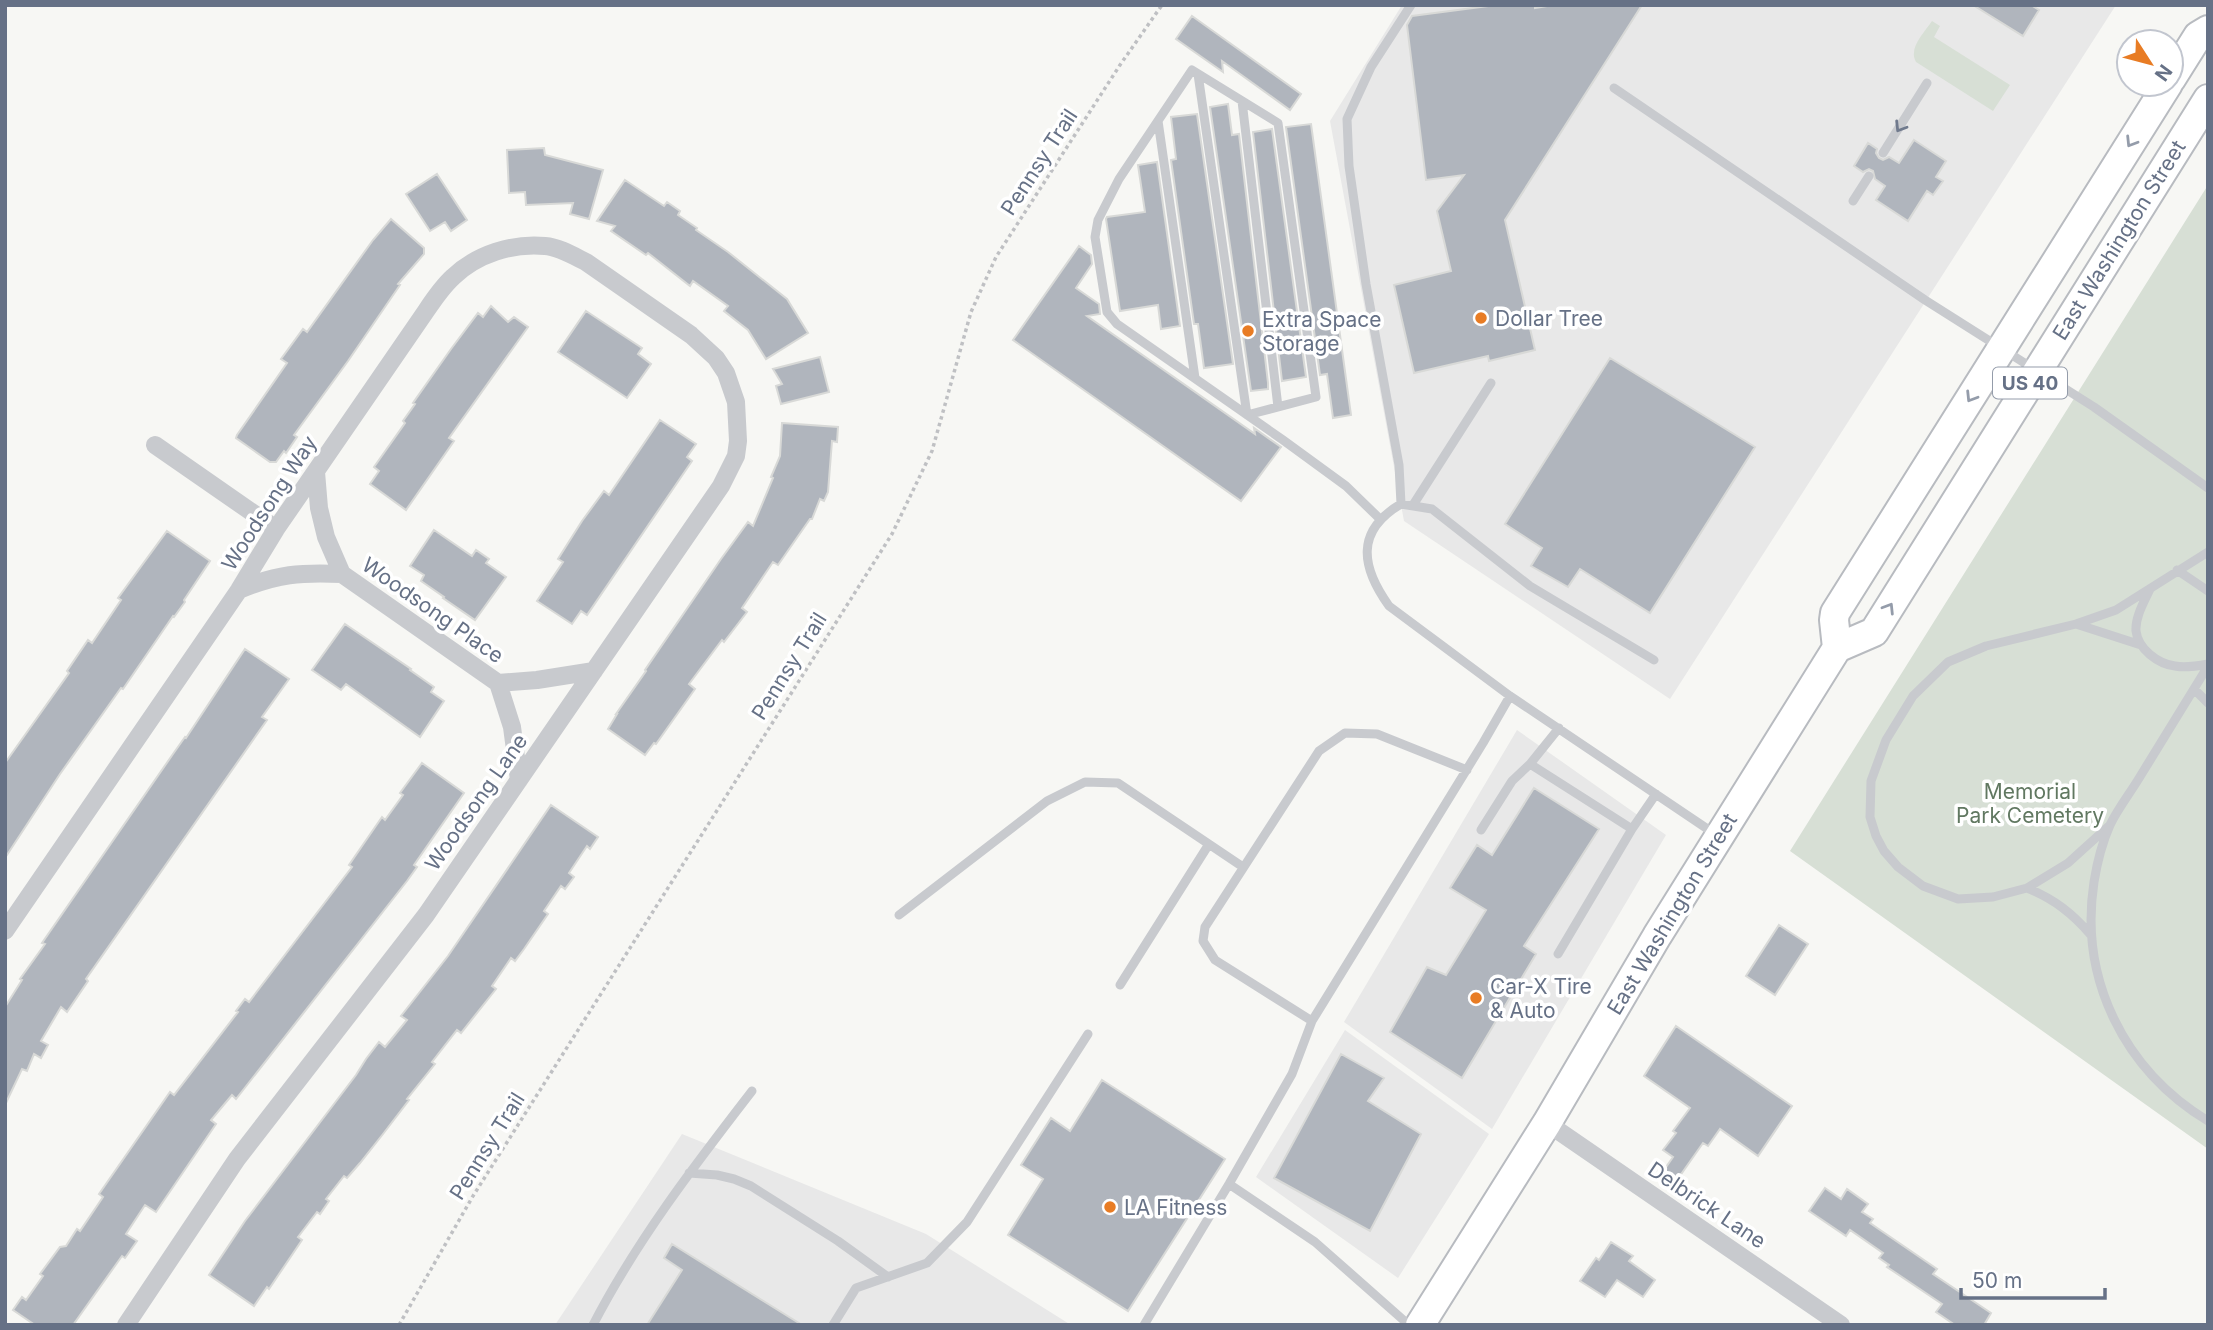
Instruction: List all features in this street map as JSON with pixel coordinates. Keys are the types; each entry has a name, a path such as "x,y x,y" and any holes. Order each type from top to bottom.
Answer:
{"main road":[{"path":"2185,57 2198,36 2208,30"},
{"name":"East Washington Street","path":"1837,648 1835,613 2159,98"},
{"name":"East Washington Street","path":"1420,1325 1547,1123 1657,936 1837,648 1874,632 2208,99"}],"street":[{"name":"Woodsong Way","path":"5,931 239,590 276,529 443,288 455,275 488,254 507,249 547,246 586,262 641,301"},
{"name":"Woodsong Lane","path":"126,1325 237,1159 426,915 721,486 733,463 738,441 736,402 726,373 716,358 691,335 641,301"},
{"path":"155,445 276,529"},
{"path":"239,590 264,579 292,574 342,574 326,537 319,508 316,472"},
{"name":"Woodsong Place","path":"342,574 498,683"},
{"path":"519,780 512,727 498,683 594,671"},
{"name":"Delbrick Lane","path":"1547,1123 1842,1325"}],"lane":[{"path":"1401,504 1399,465 1366,284 1349,166 1347,119 1371,67 1411,5"},
{"path":"1247,415 1317,397 1278,123 1192,71 1119,179 1098,220 1095,237 1107,312 1117,324 1346,486 1380,519"},
{"path":"1198,74 1247,415"},
{"path":"1883,153 1927,83"},
{"path":"1614,88 1925,300 2094,407 2208,488"},
{"path":"1242,101 1278,407"},
{"path":"1158,121 1195,378"},
{"path":"1853,201 1869,176"},
{"path":"1413,505 1491,383"},
{"path":"1654,660 1530,586 1433,509 1401,504 1380,519 1369,535 1367,553 1370,573 1389,606 1510,696 1719,837"},
{"path":"2110,825 2068,863 2027,888 1993,898 1958,899 1923,886 1898,867 1884,851 1875,836 1870,817 1871,780 1886,740 1913,696 1948,662 1986,646 2076,624 2116,610 2208,552"},
{"path":"2178,570 2208,592"},
{"path":"2151,587 2138,617 2136,632 2141,645 2152,657 2172,666 2208,665"},
{"path":"2076,624 2141,645"},
{"path":"2208,665 2110,825 2098,862 2091,906 2091,935 2102,992 2116,1026 2137,1060 2161,1086 2189,1110 2208,1121"},
{"path":"2194,689 2208,703"},
{"path":"1143,1325 1230,1184 1292,1074 1312,1021 1467,771 1510,696"},
{"path":"1481,830 1512,781 1530,764 1559,728"},
{"path":"1312,1021 1215,960 1203,941 1205,927 1319,751 1345,733 1377,734 1467,771"},
{"path":"1530,764 1632,830"},
{"path":"899,915 1047,801 1085,782 1118,783 1243,867"},
{"path":"1558,954 1656,794"},
{"path":"1120,985 1209,844"},
{"path":"2027,888 2060,904 2091,935"},
{"path":"833,1325 856,1288 926,1263 967,1222 1087,1034"},
{"path":"593,1325 614,1283 670,1198 752,1091"},
{"path":"689,1173 717,1175 751,1186 838,1241 888,1277"},
{"path":"1230,1184 1315,1242 1409,1325"}],"path":[{"name":"Pennsy Trail","path":"399,1325 473,1196 891,534 932,451 971,312 996,257 1162,5"}],"shaded area":[{"path":"1402,5 2116,5 1670,699 1404,521 1330,121"},
{"path":"1517,730 1666,835 1492,1129 1344,1022"},
{"path":"1345,1030 1489,1134 1398,1278 1256,1177"},
{"path":"682,1134 926,1234 1071,1325 555,1325"}],"green space":[{"path":"1932,21 1940,26 1934,37 2010,85 1993,111 1916,62 1915,46"},
{"name":"Memorial Park Cemetery","path":"2208,185 2208,1149 1790,851"}],"building":[{"path":"1496,5 1535,5 1535,8 1553,5 1642,5 1505,220 1535,350 1489,361 1488,356 1414,373 1394,285 1451,271 1437,211 1464,175 1426,180 1407,25 1412,16"},
{"path":"1973,5 2031,5 2039,10 2023,36"},
{"path":"1192,16 1301,94 1290,110 1222,61 1223,72 1176,39"},
{"path":"1228,104 1232,135 1239,134 1268,383 1268,389 1251,391 1210,107"},
{"path":"1197,114 1233,364 1204,368 1198,324 1194,324 1171,160 1176,159 1171,117"},
{"path":"1311,124 1351,415 1333,418 1327,374 1320,375 1286,127"},
{"path":"1272,129 1306,377 1282,381 1253,132"},
{"path":"1914,140 1946,161 1936,177 1943,181 1933,195 1927,191 1908,221 1876,200 1885,186 1875,179 1873,171 1869,169 1863,172 1854,166 1868,143 1877,149 1879,158 1883,160 1889,157 1899,163"},
{"path":"544,148 545,155 603,170 589,219 570,214 573,203 526,205 525,192 509,193 507,150"},
{"path":"1157,162 1180,326 1161,329 1158,305 1120,311 1106,219 1145,212 1138,165"},
{"path":"437,174 467,220 451,231 445,222 430,231 406,194"},
{"path":"625,180 664,206 667,202 680,211 678,215 697,228 696,230 787,299 808,333 766,359 748,330 724,311 728,306 693,281 690,286 648,253 646,255 611,231 615,226 597,221"},
{"path":"391,219 424,248 424,254 398,284 400,285 348,361 294,435 297,437 286,453 284,451 276,462 270,462 236,438 237,435 287,363 281,359 303,329 307,332"},
{"path":"1079,246 1091,255 1092,264 1076,288 1099,304 1100,314 1087,316 1255,434 1254,428 1281,447 1241,501 1013,340"},
{"path":"491,306 508,322 514,317 528,327 449,438 454,441 406,510 370,484 379,471 374,467 405,423 403,421 415,404 413,403 451,349 478,313 483,317"},
{"path":"586,311 642,348 638,354 651,364 627,398 558,352"},
{"path":"820,357 829,392 781,404 776,386 782,384 773,369"},
{"path":"1610,358 1755,447 1650,613 1580,569 1568,587 1531,566 1542,548 1505,524"},
{"path":"660,420 696,444 687,457 692,461 587,615 581,611 572,624 537,601 563,562 558,559 582,521 604,491 609,495"},
{"path":"782,423 838,427 837,442 832,441 828,492 824,501 820,499 812,519 778,565 773,562 742,608 747,612 689,684 695,689 656,744 654,743 645,755 608,729 721,559 748,522 753,526 780,456"},
{"path":"434,530 472,556 476,550 489,559 486,563 506,577 475,620 421,581 424,575 410,566"},
{"path":"167,531 210,561 185,602 60,774 5,858 5,763 69,673 67,671 88,640 92,643 121,600 118,598"},
{"path":"345,624 411,669 434,687 431,692 444,701 420,737 346,684 341,690 312,670"},
{"path":"245,649 289,679 262,717 267,720 86,979 88,981 67,1012 61,1007 41,1041 48,1045 41,1058 34,1054 27,1071 22,1069 5,1105 5,1007 22,980 20,979 45,944 42,943"},
{"path":"422,763 464,793 414,865 417,867 407,881 236,1099 232,1095 211,1120 216,1124 156,1212 145,1205 126,1234 137,1241 125,1258 122,1256 73,1325 35,1325 13,1310 22,1297 26,1300 43,1276 40,1274 60,1247 66,1246 77,1229 80,1231 103,1197 99,1194 170,1092 174,1095 238,1012 236,1011 245,999 249,1002 352,867 349,865 382,817 385,820 403,795 400,793"},
{"path":"1534,788 1599,829 1524,946 1536,954 1462,1078 1390,1032 1427,967 1446,975 1486,910 1450,888 1477,845 1492,855"},
{"path":"551,805 598,837 590,849 587,846 569,873 574,877 565,889 561,886 544,911 548,914 524,949 515,961 511,958 492,986 496,989 461,1033 457,1030 383,1134 326,1199 329,1201 298,1237 302,1240 269,1289 267,1287 254,1306 209,1275 245,1221 379,1042 385,1047 407,1020 401,1016 448,956"},
{"path":"1779,925 1808,944 1775,995 1746,976"},
{"path":"1676,1026 1792,1106 1758,1156 1720,1129 1708,1146 1703,1143 1677,1180 1664,1170 1673,1157 1663,1150 1690,1108 1644,1076"},
{"path":"1341,1054 1384,1078 1368,1101 1421,1134 1370,1231 1274,1178"},
{"name":"LA Fitness","path":"1102,1080 1225,1159 1128,1311 1008,1235 1043,1179 1021,1165 1051,1118 1070,1131"},
{"path":"1825,1188 1841,1199 1847,1189 1868,1204 1862,1212 1873,1219 1870,1223 1937,1269 1933,1274 1991,1313 1984,1325 1955,1325 1936,1312 1942,1304 1887,1267 1889,1265 1879,1258 1883,1253 1850,1230 1846,1236 1809,1211"},
{"path":"1611,1242 1633,1256 1629,1261 1655,1280 1643,1297 1617,1280 1605,1297 1580,1281"},
{"path":"672,1244 802,1325 647,1325 682,1270 664,1258"}],"place":[{"name":"Dollar Tree","path":"1481,318"},
{"name":"Extra Space Storage","path":"1248,331"},
{"name":"Car-X Tire & Auto","path":"1476,998"},
{"name":"LA Fitness","path":"1110,1207"}]}
